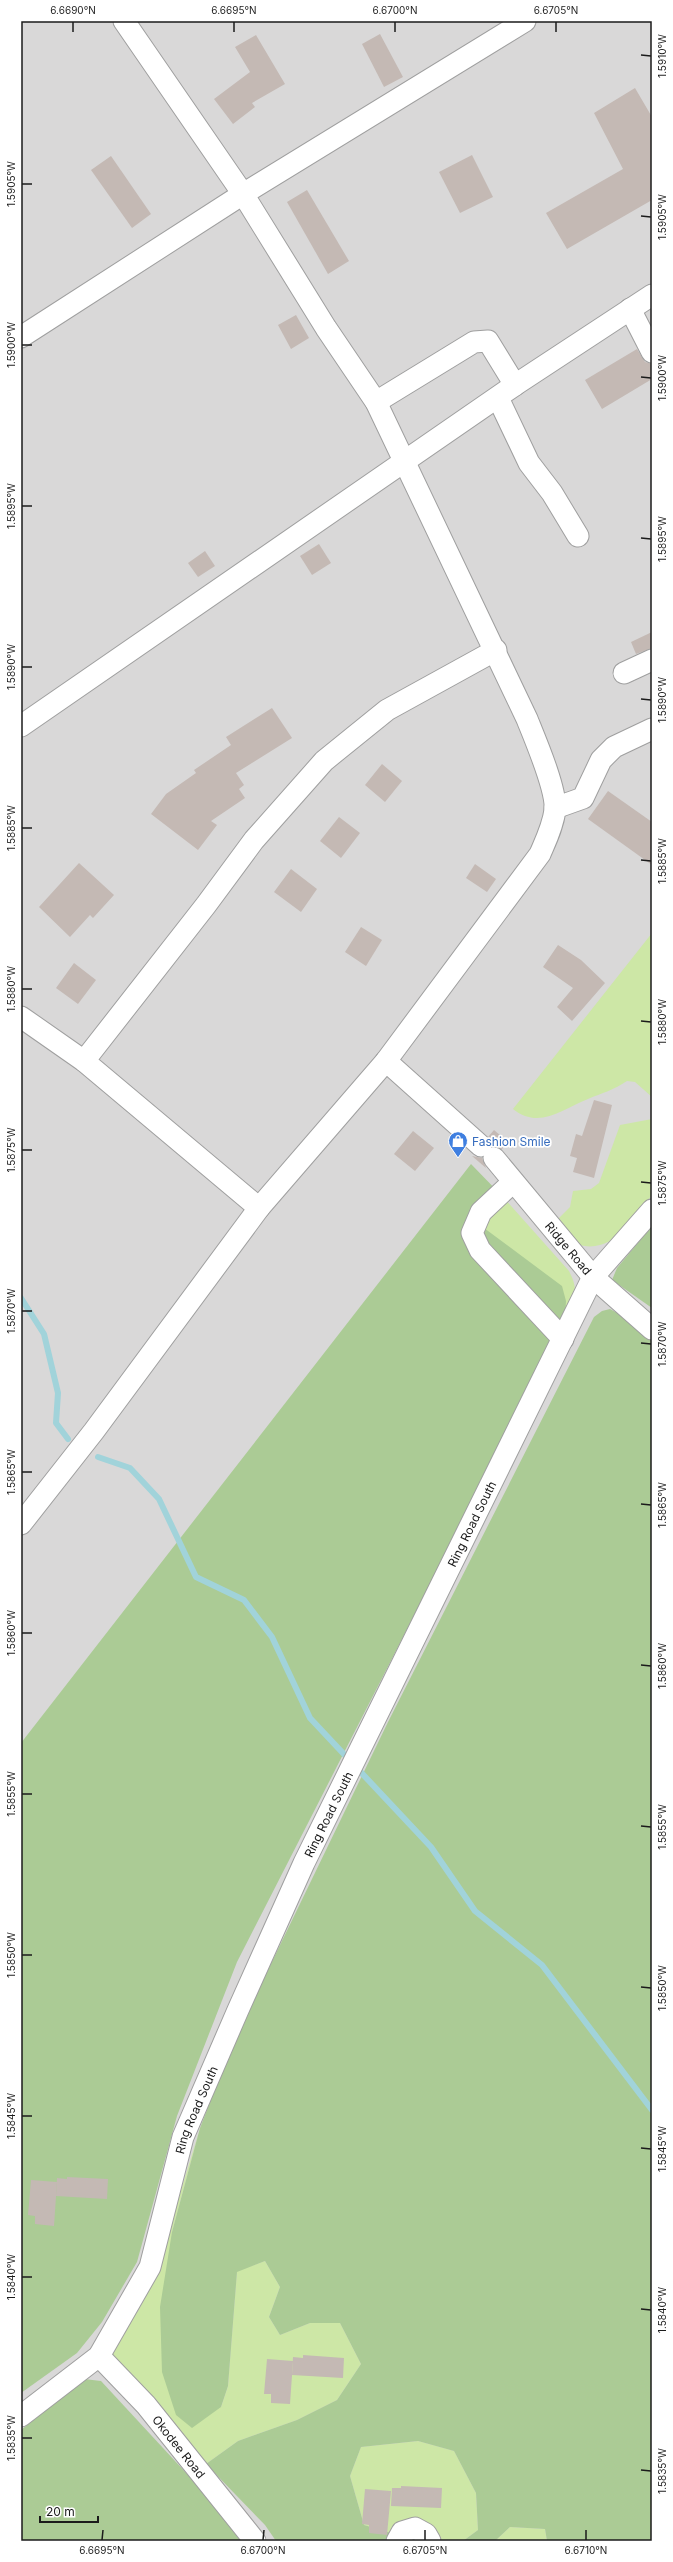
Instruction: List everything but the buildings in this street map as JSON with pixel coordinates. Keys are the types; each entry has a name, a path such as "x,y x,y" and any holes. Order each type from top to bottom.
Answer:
{"street":[{"path":"21,1524 94,1431 259,1208 386,1061 540,854 552,825 555,808 542,754 496,650 376,402 326,328 243,194 124,21"},
{"path":"21,337 243,194 523,22"},
{"path":"21,726 515,386 652,294"},
{"path":"630,309 652,352"},
{"path":"376,402 474,342 488,340 515,386"},
{"path":"498,398 529,463 548,488 578,536"},
{"path":"84,1061 206,905 254,840 324,761 387,710 496,650"},
{"path":"624,673 652,660"},
{"path":"555,808 583,798 601,760 614,747 652,729"},
{"path":"21,1017 84,1061 259,1208"},
{"name":"Ridge Road","path":"386,1061 488,1152 593,1277 652,1330"},
{"path":"512,1182 481,1212 472,1233 480,1250 563,1339"},
{"name":"Ring Road South","path":"21,2416 99,2356 150,2267 183,2137 304,1863 433,1606 593,1277 652,1210"},
{"name":"Okodee Road","path":"99,2356 146,2404 255,2541"},
{"path":"397,2541 402,2532 415,2528 426,2534 430,2541"}],"shaded area":[{"path":"21,21 652,21 652,2541 21,2541"}],"green space":[{"path":"652,933 652,1097 635,1082 627,1081 613,1089 551,1116 532,1118 513,1109"},
{"path":"652,1119 652,1195 628,1225 611,1240 601,1245 589,1246 576,1244 558,1219 570,1207 573,1191 591,1189 599,1183 620,1125"},
{"path":"471,1164 504,1198 484,1228 562,1286 566,1301 565,1320 237,1962 177,2116 137,2262 102,2322 77,2353 21,2393 21,1743"},
{"path":"504,1198 569,1271 575,1290 573,1301 565,1320 484,1228"},
{"path":"652,1226 652,1308 612,1280 617,1268"},
{"path":"610,1309 632,1321 652,1339 652,2541 547,2541 545,2529 510,2527 495,2541 463,2541 478,2530 476,2493 454,2451 418,2441 361,2447 350,2476 364,2525 398,2535 398,2541 276,2541 265,2525 206,2464 238,2441 297,2420 337,2400 361,2364 340,2323 310,2323 280,2335 269,2317 280,2287 265,2261 237,2272 228,2386 221,2407 192,2428 176,2415 162,2372 160,2307 172,2232 200,2128 234,2040 388,1722 594,1317 602,1311"},
{"path":"200,2128 172,2232 221,2407 228,2386 237,2271 265,2261 280,2287 269,2317 280,2335 310,2323 340,2323 361,2364 337,2400 297,2420 238,2441 206,2464 111,2356 113,2345 138,2311 154,2280"},
{"path":"84,2379 101,2381 188,2475 242,2541 21,2541 21,2430"},
{"path":"418,2441 454,2451 476,2493 478,2530 463,2541 398,2541 398,2535 364,2525 350,2476 361,2447"},
{"path":"510,2527 545,2529 547,2541 495,2541"}],"waterway":[{"path":"21,1298 44,1334 58,1393 56,1423 68,1439"},
{"path":"98,1457 130,1468 159,1499 196,1577 244,1600 272,1637 310,1718 431,1847 475,1911 542,1965 652,2110"}],"place":[{"name":"Fashion Smile","path":"458,1158"}]}
